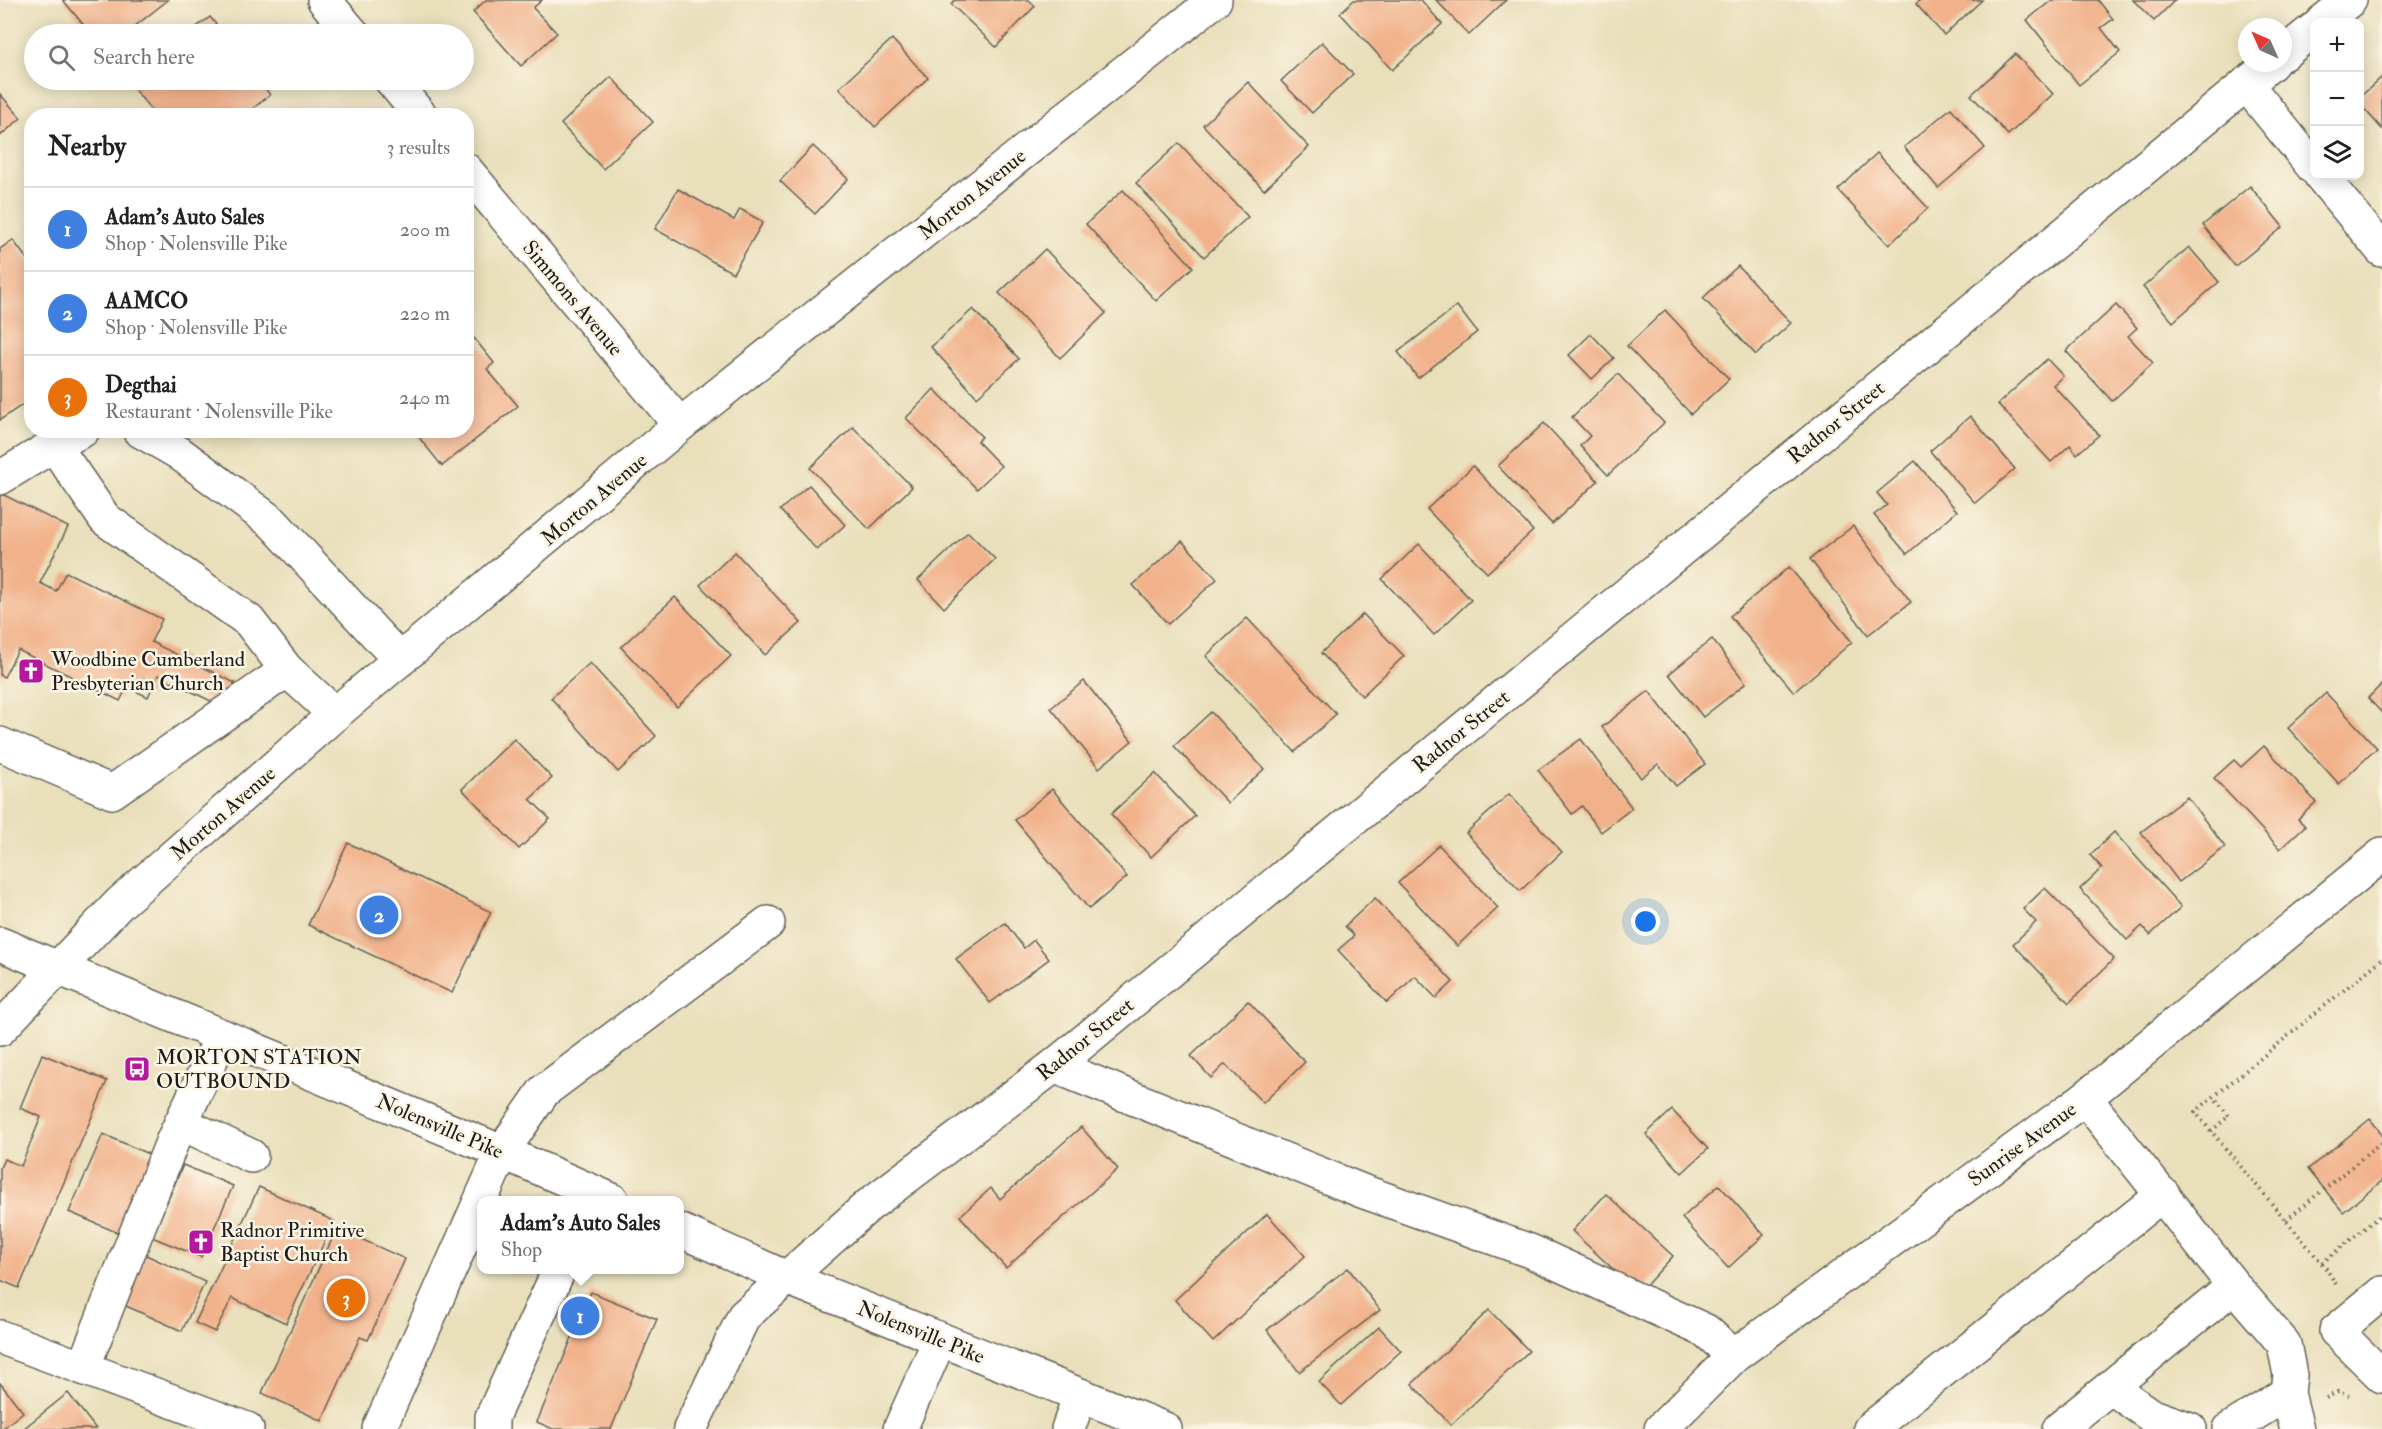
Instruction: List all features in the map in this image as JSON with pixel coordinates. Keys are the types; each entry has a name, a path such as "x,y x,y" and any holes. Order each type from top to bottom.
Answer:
{"street":[{"path":"324,0 344,24"},
{"name":"Morton Avenue","path":"0,1029 120,903 335,714 680,425 1215,0"},
{"path":"2327,18 2350,0"},
{"path":"2292,47 2310,32"},
{"name":"Radnor Street","path":"690,1429 744,1316 869,1204 1054,1066 2261,72"},
{"path":"2246,84 2310,163"},
{"path":"399,90 414,108"},
{"name":"Simmons Avenue","path":"474,180 680,425"},
{"path":"2324,180 2382,250"},
{"path":"0,478 68,438"},
{"path":"153,438 179,453 273,523 400,660"},
{"path":"54,445 105,519 249,621 287,670 335,714"},
{"path":"0,744 112,792 287,670"},
{"name":"Sunrise Avenue","path":"1661,1429 1734,1356 2085,1098 2382,855"},
{"path":"482,1196 502,1152 544,1091 768,922"},
{"name":"Nolensville Pike","path":"0,944 502,1152 594,1196"},
{"path":"83,1368 181,1123 222,1036"},
{"path":"1054,1066 1362,1191 1530,1251 1706,1331 1734,1356"},
{"path":"2085,1098 2234,1286 2284,1344 2293,1412 2230,1429"},
{"path":"181,1123 251,1156"},
{"path":"1870,1429 2163,1194"},
{"path":"379,1429 477,1208"},
{"name":"Nolensville Pike","path":"684,1232 788,1278 1165,1429"},
{"path":"492,1429 492,1417 557,1274"},
{"path":"2059,1429 2234,1286"},
{"path":"2370,1303 2336,1331 2382,1376"},
{"path":"0,1337 247,1429"},
{"path":"900,1429 940,1340"},
{"path":"2112,1388 2150,1415 2190,1429"},
{"path":"1068,1429 1080,1395"}],"path":[{"path":"2370,1303 2338,1290 2322,1263 2195,1112 2382,959"},
{"path":"2211,1131 2229,1116 2214,1097"},
{"path":"2286,1220 2382,1143"},
{"path":"2322,1263 2382,1214"},
{"path":"2293,1412 2338,1392 2355,1399"}],"building":[{"path":"63,0 168,0 138,24 83,24"},
{"path":"486,0 542,0 533,8 557,33 521,66 473,12"},
{"path":"955,0 1029,0 1035,6 996,47 951,4"},
{"path":"1354,0 1421,0 1442,24 1392,70 1340,13"},
{"path":"1436,0 1506,0 1469,35"},
{"path":"1920,0 1982,0 1944,35 1916,4"},
{"path":"2052,0 2098,0 2113,19 2101,28 2120,52 2079,85 2027,20"},
{"path":"2133,0 2175,0 2154,21"},
{"path":"210,17 216,24 201,24"},
{"path":"892,39 928,78 875,127 839,88"},
{"path":"1322,42 1353,74 1312,113 1281,81"},
{"path":"2015,54 2053,94 2008,135 1971,95"},
{"path":"611,77 653,122 603,169 561,124"},
{"path":"2382,77 2382,129 2364,109 2364,93"},
{"path":"1248,82 1309,147 1264,190 1203,125"},
{"path":"135,90 266,90 270,95 253,108 150,108"},
{"path":"0,94 21,118 0,136"},
{"path":"1951,108 1985,148 1938,188 1904,147"},
{"path":"1179,143 1248,217 1204,257 1136,183"},
{"path":"813,146 848,179 815,214 780,181"},
{"path":"1877,153 1928,208 1889,245 1838,190"},
{"path":"2250,186 2283,227 2235,266 2203,225"},
{"path":"678,189 734,220 740,209 763,222 733,273 655,229"},
{"path":"1123,190 1193,267 1156,301 1086,224"},
{"path":"13,240 24,255 24,404 0,420 0,249"},
{"path":"2189,247 2219,282 2173,322 2143,287"},
{"path":"1045,249 1106,313 1060,358 999,293"},
{"path":"1738,266 1791,323 1756,355 1703,298"},
{"path":"2116,305 2137,328 2128,336 2153,363 2112,401 2066,351"},
{"path":"1457,306 1477,332 1418,378 1398,352"},
{"path":"973,309 1019,359 977,397 931,347"},
{"path":"1665,310 1729,379 1691,414 1627,346"},
{"path":"1591,334 1614,358 1592,379 1569,355"},
{"path":"474,338 494,363 487,369 518,406 442,466 419,438 474,438"},
{"path":"2047,359 2063,376 2053,385 2099,435 2077,454 2070,445 2051,462 1998,404"},
{"path":"1618,374 1664,423 1608,475 1580,446 1590,436 1572,417"},
{"path":"934,389 982,437 977,441 1001,466 977,489 906,418"},
{"path":"1970,416 2015,469 1975,503 1930,451"},
{"path":"1544,423 1598,481 1552,524 1498,466"},
{"path":"853,427 912,487 869,529 810,468"},
{"path":"1915,461 1957,511 1907,554 1874,515 1887,505 1877,493"},
{"path":"1473,466 1533,531 1487,573 1427,509"},
{"path":"809,485 845,525 817,550 780,510"},
{"path":"0,493 68,527 40,583 56,591 66,572 162,619 151,642 235,683 223,707 158,675 148,697 127,687 120,701 18,650 4,677 0,675"},
{"path":"1853,526 1911,602 1868,635 1810,559"},
{"path":"968,532 995,559 944,608 918,580"},
{"path":"1182,541 1217,579 1168,624 1133,585"},
{"path":"1419,544 1471,600 1434,635 1382,579"},
{"path":"735,552 801,623 765,655 700,585"},
{"path":"1789,567 1852,642 1794,692 1730,616"},
{"path":"675,597 731,656 677,707 621,647"},
{"path":"1363,614 1404,656 1362,696 1321,653"},
{"path":"1247,618 1336,714 1295,752 1206,656"},
{"path":"1712,639 1746,683 1703,717 1669,674"},
{"path":"590,663 656,736 618,772 551,698"},
{"path":"1084,681 1132,741 1099,768 1051,708"},
{"path":"2382,684 2382,713 2368,698"},
{"path":"1649,691 1705,764 1676,786 1658,764 1641,778 1602,727"},
{"path":"2326,693 2377,748 2339,784 2288,728"},
{"path":"1211,712 1264,769 1228,803 1174,746"},
{"path":"514,739 552,778 530,799 550,819 519,849 462,789"},
{"path":"1581,739 1632,808 1601,832 1582,806 1572,814 1538,770"},
{"path":"2264,746 2316,802 2298,819 2305,826 2280,849 2214,778 2234,760 2241,767"},
{"path":"1155,773 1195,816 1151,857 1111,814"},
{"path":"1052,789 1127,877 1089,909 1015,820"},
{"path":"1509,794 1562,852 1520,891 1466,833"},
{"path":"2187,797 2225,847 2179,882 2141,832"},
{"path":"2114,832 2181,907 2150,935 2142,926 2127,940 2080,889 2102,868 2090,855"},
{"path":"348,843 491,912 452,993 308,925"},
{"path":"1439,845 1498,908 1457,946 1398,883"},
{"path":"2045,888 2114,959 2069,1003 2013,944 2036,922 2023,909"},
{"path":"1375,898 1453,982 1436,998 1415,976 1387,1003 1338,950 1354,936 1345,926"},
{"path":"1005,923 1024,948 1034,940 1049,959 990,1003 956,959"},
{"path":"1248,1001 1305,1062 1263,1103 1225,1064 1211,1078 1191,1056"},
{"path":"42,1054 107,1081 19,1288 0,1280 0,1168 4,1159 21,1166 41,1117 20,1108"},
{"path":"1672,1110 1708,1149 1682,1173 1646,1134"},
{"path":"2370,1119 2382,1134 2382,1181 2343,1212 2308,1169"},
{"path":"1081,1127 1118,1169 1006,1268 960,1216 991,1188 1000,1199"},
{"path":"103,1134 155,1157 121,1234 69,1212"},
{"path":"183,1165 233,1186 201,1257 152,1237"},
{"path":"1719,1185 1764,1235 1728,1268 1682,1218"},
{"path":"259,1187 334,1221 286,1323 232,1298 215,1332 195,1323"},
{"path":"1606,1194 1673,1256 1639,1293 1572,1231"},
{"path":"1267,1214 1305,1256 1213,1342 1175,1300"},
{"path":"337,1228 405,1259 368,1340 360,1337 322,1421 262,1393"},
{"path":"146,1255 205,1282 182,1331 124,1305"},
{"path":"1348,1268 1380,1310 1299,1372 1267,1330"},
{"path":"591,1292 657,1319 611,1429 553,1429 537,1422"},
{"path":"1489,1310 1529,1351 1451,1425 1412,1384"},
{"path":"1379,1327 1401,1351 1341,1405 1319,1382"},
{"path":"0,1383 23,1412 2,1429 0,1429"},
{"path":"68,1393 96,1429 23,1429"}],"place":[{"name":"Woodbine Cumberland Presbyterian Church","path":"31,671"},
{"name":"AAMCO","path":"379,915"},
{"name":"MORTON STATION OUTBOUND","path":"137,1069"},
{"name":"Radnor Primitive Baptist Church","path":"201,1242"},
{"name":"Degthai","path":"346,1298"},
{"name":"Adam's Auto Sales","path":"580,1316"}]}
